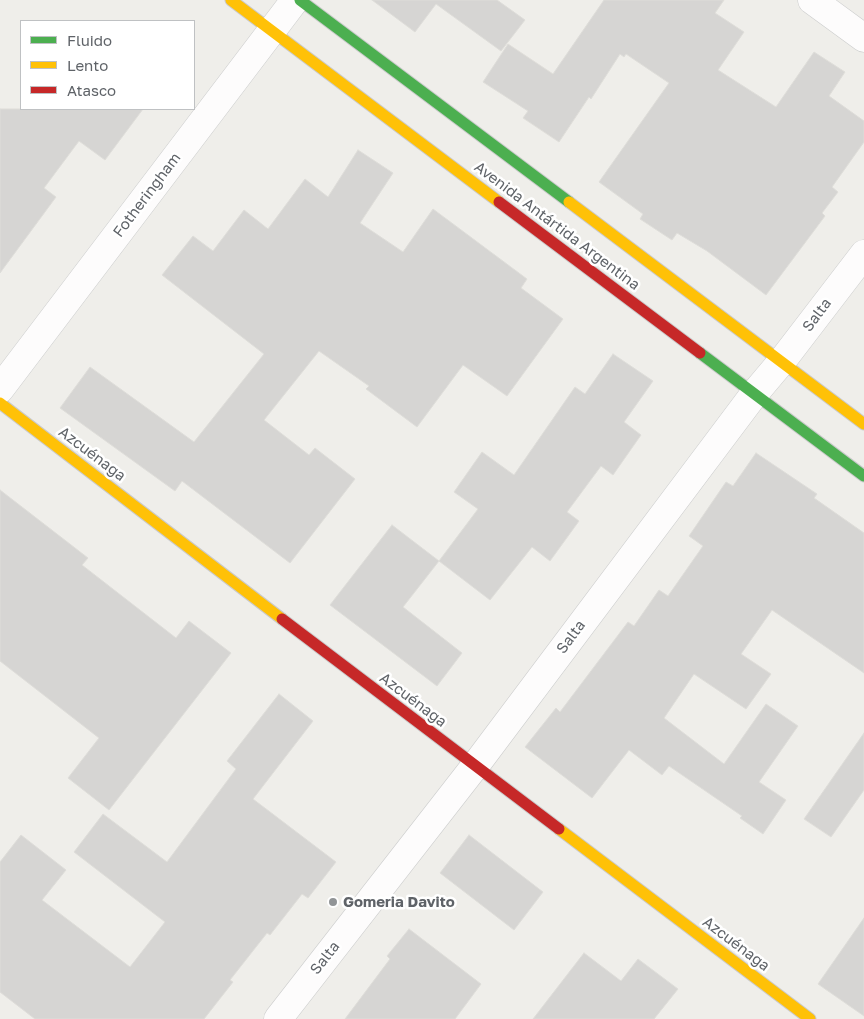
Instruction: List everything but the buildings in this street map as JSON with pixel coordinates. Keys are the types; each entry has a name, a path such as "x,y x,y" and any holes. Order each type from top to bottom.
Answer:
{"main road":[{"name":"Avenida Antártida Argentina","path":"231,0 864,476"},
{"name":"Avenida Antártida Argentina","path":"300,0 864,424"},
{"name":"Azcuénaga","path":"0,403 810,1019"}],"street":[{"name":"Fotheringham","path":"0,389 295,0"},
{"path":"812,0 864,38"},
{"name":"Salta","path":"278,1019 475,766 755,393 782,361 864,254"}],"traffic: fast":[{"path":"300,0 569,202"},
{"path":"700,353 864,476"}],"traffic: slow":[{"path":"231,0 499,202"},
{"path":"569,202 864,424"},
{"path":"0,403 282,619"},
{"path":"559,829 810,1019"}],"traffic: jam":[{"path":"499,202 700,353"},
{"path":"282,619 559,829"}],"place":[{"name":"Gomeria Davito","path":"333,902"}]}
